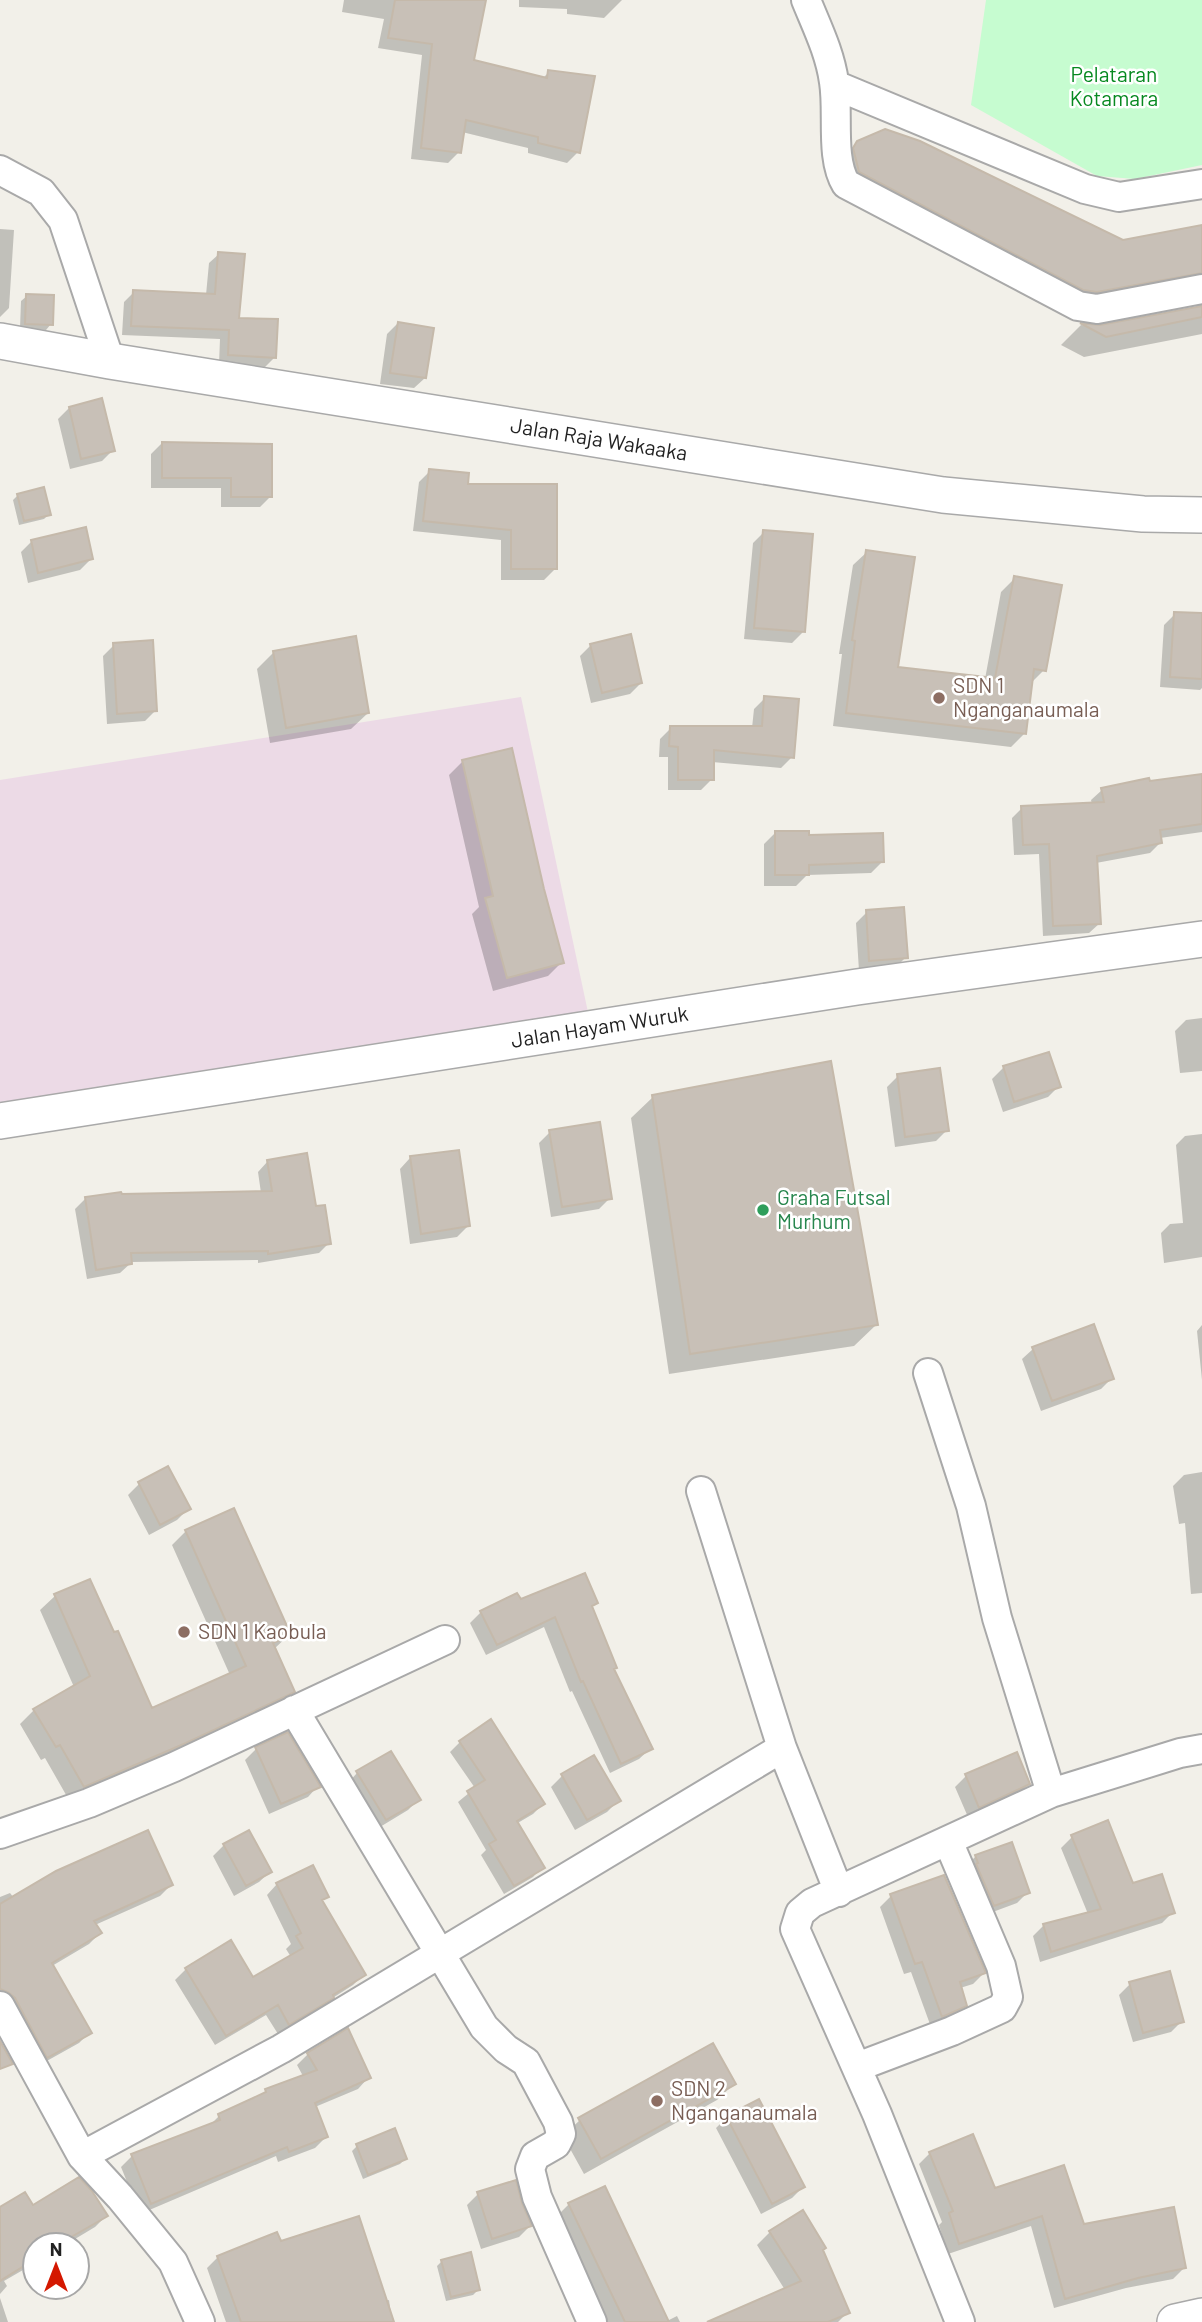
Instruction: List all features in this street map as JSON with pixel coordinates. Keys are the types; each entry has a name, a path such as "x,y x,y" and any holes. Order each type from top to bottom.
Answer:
{"street":[{"path":"806,0 831,63 835,85 838,169 846,184 1078,306 1097,309 1202,289"},
{"path":"835,85 1086,189 1119,198 1202,184"},
{"path":"0,170 41,192 63,220 110,361"},
{"name":"Jalan Raja Wakaaka","path":"0,341 943,495 1143,514 1202,515"},
{"name":"Jalan Hayam Wuruk","path":"0,1121 857,987 1202,939"},
{"path":"928,1373 971,1506 997,1618 1051,1793"},
{"path":"701,1491 782,1748 839,1892"},
{"path":"1,1830 89,1803 174,1767 445,1640"},
{"path":"294,1710 484,2027 506,2049 526,2062 558,2122 561,2134 556,2144 535,2155 530,2168 537,2197 592,2322"},
{"path":"82,2155 281,2049 782,1748"},
{"path":"960,2322 857,2067 795,1928 800,1913 812,1903 1051,1793 1180,1753 1202,1749"},
{"path":"857,2067 952,2031 1002,2008 1008,1997 1001,1966 948,1841"},
{"path":"0,2006 82,2155 173,2262 200,2322"},
{"path":"1175,2322 1202,2316"}],"shaded area":[{"path":"521,697 589,1017 0,1108 0,780"}],"green space":[{"name":"Pelataran Kotamara","path":"986,0 1202,0 1202,165 1135,179 1097,176 971,105"}],"building":[{"path":"395,0 486,0 474,60 547,78 548,70 595,76 580,153 538,143 538,137 466,120 461,153 421,148 432,44 388,38"},
{"path":"885,129 920,141 1123,240 1202,225 1202,273 1097,292 1083,290 859,172 853,148 857,141"},
{"path":"218,252 245,254 239,318 278,319 276,358 228,355 229,330 131,326 133,290 215,294"},
{"path":"26,294 54,295 53,325 25,324"},
{"path":"1202,306 1202,317 1106,337 1080,323 1100,325"},
{"path":"398,322 434,328 426,378 390,373"},
{"path":"102,398 115,451 81,459 69,407"},
{"path":"162,442 272,444 272,497 231,497 231,478 162,478"},
{"path":"429,469 469,473 468,484 557,484 557,569 511,569 511,530 423,521"},
{"path":"44,487 51,515 24,521 17,494"},
{"path":"86,527 93,559 38,573 31,540"},
{"path":"763,530 813,534 805,632 754,628"},
{"path":"866,550 915,557 898,667 995,678 1014,576 1062,585 1046,671 1034,669 1026,734 846,713 855,641 852,640"},
{"path":"1174,612 1202,613 1202,679 1170,677"},
{"path":"631,634 642,683 602,693 590,644"},
{"path":"356,636 369,713 286,728 273,651"},
{"path":"153,640 157,711 117,714 113,643"},
{"path":"764,696 799,699 794,758 714,750 714,780 678,780 678,747 669,746 670,726 762,726"},
{"path":"512,748 564,963 507,978 485,898 493,896 462,760"},
{"path":"1202,774 1202,824 1160,830 1162,843 1097,856 1101,924 1053,926 1049,844 1023,845 1021,806 1104,802 1101,788 1149,778 1150,781"},
{"path":"775,831 809,831 809,835 883,833 884,862 809,865 809,875 775,875"},
{"path":"904,907 908,958 869,961 866,910"},
{"path":"1049,1052 1061,1087 1014,1102 1003,1066"},
{"name":"Graha Futsal Murhum","path":"831,1061 878,1325 690,1354 652,1095"},
{"path":"940,1068 949,1131 905,1137 897,1074"},
{"path":"600,1122 612,1199 562,1207 549,1130"},
{"path":"459,1150 470,1226 421,1234 410,1156"},
{"path":"307,1153 316,1206 325,1205 331,1244 268,1254 268,1251 131,1253 132,1264 96,1270 85,1197 121,1192 272,1191 267,1160"},
{"path":"1094,1324 1114,1379 1052,1401 1032,1347"},
{"path":"168,1466 191,1509 160,1525 138,1482"},
{"path":"234,1508 291,1635 273,1643 295,1692 84,1787 60,1745 56,1747 33,1709 90,1676 54,1594 90,1579 114,1632 118,1631 152,1708 246,1666 185,1530"},
{"path":"585,1573 598,1603 592,1606 617,1668 614,1669 653,1749 621,1764 583,1681 581,1682 555,1617 497,1645 480,1611 517,1593 521,1599"},
{"path":"491,1719 545,1804 517,1821 545,1868 514,1886 489,1844 496,1840 467,1791 485,1780 459,1741"},
{"path":"288,1732 321,1787 281,1804 255,1747"},
{"path":"391,1751 421,1800 386,1820 356,1771"},
{"path":"1017,1752 1030,1784 979,1808 965,1774"},
{"path":"594,1755 621,1801 587,1820 561,1774"},
{"path":"1108,1820 1133,1883 1162,1874 1175,1913 1051,1952 1043,1924 1101,1909 1071,1835"},
{"path":"148,1830 173,1885 94,1921 102,1933 52,1963 92,2033 47,2058 15,1998 0,1989 0,1904 56,1871"},
{"path":"249,1830 272,1872 246,1886 223,1844"},
{"path":"1012,1842 1030,1893 994,1906 976,1864 975,1855"},
{"path":"313,1865 329,1897 322,1900 366,1975 289,2025 278,2005 226,2036 185,1968 231,1940 253,1977 303,1948 296,1936 301,1933 276,1883"},
{"path":"944,1875 986,1973 960,1982 967,2006 942,2017 922,1962 915,1964 890,1894"},
{"path":"1170,1971 1184,2022 1143,2033 1129,1982"},
{"path":"348,2028 371,2078 315,2103 328,2137 289,2152 287,2147 151,2204 131,2154 220,2120 218,2114 266,2092 265,2089 317,2070 307,2053"},
{"path":"0,2041 13,2064 0,2069"},
{"name":"SDN 2 Nganganaumala","path":"713,2043 736,2084 601,2159 578,2118"},
{"path":"759,2099 805,2187 772,2204 726,2116"},
{"path":"395,2128 407,2159 368,2175 356,2144"},
{"path":"973,2134 995,2188 1064,2165 1084,2224 1174,2207 1186,2268 1138,2278 1065,2299 1042,2216 959,2244 949,2213 953,2211 929,2152"},
{"path":"79,2177 108,2216 82,2231 21,2231 21,2268 0,2281 0,2207 25,2192 33,2205"},
{"path":"516,2180 532,2226 492,2239 477,2192"},
{"path":"605,2186 669,2322 625,2322 568,2203"},
{"path":"803,2210 826,2248 823,2250 850,2313 828,2322 707,2322 801,2281 769,2231"},
{"path":"359,2216 394,2322 241,2322 217,2256 277,2232 281,2241"},
{"path":"471,2252 480,2290 451,2297 441,2260"}],"place":[{"name":"SDN 1 Nganganaumala","path":"939,698"},
{"name":"Graha Futsal Murhum","path":"763,1210"},
{"name":"SDN 1 Kaobula","path":"184,1632"},
{"name":"SDN 2 Nganganaumala","path":"657,2101"}]}
